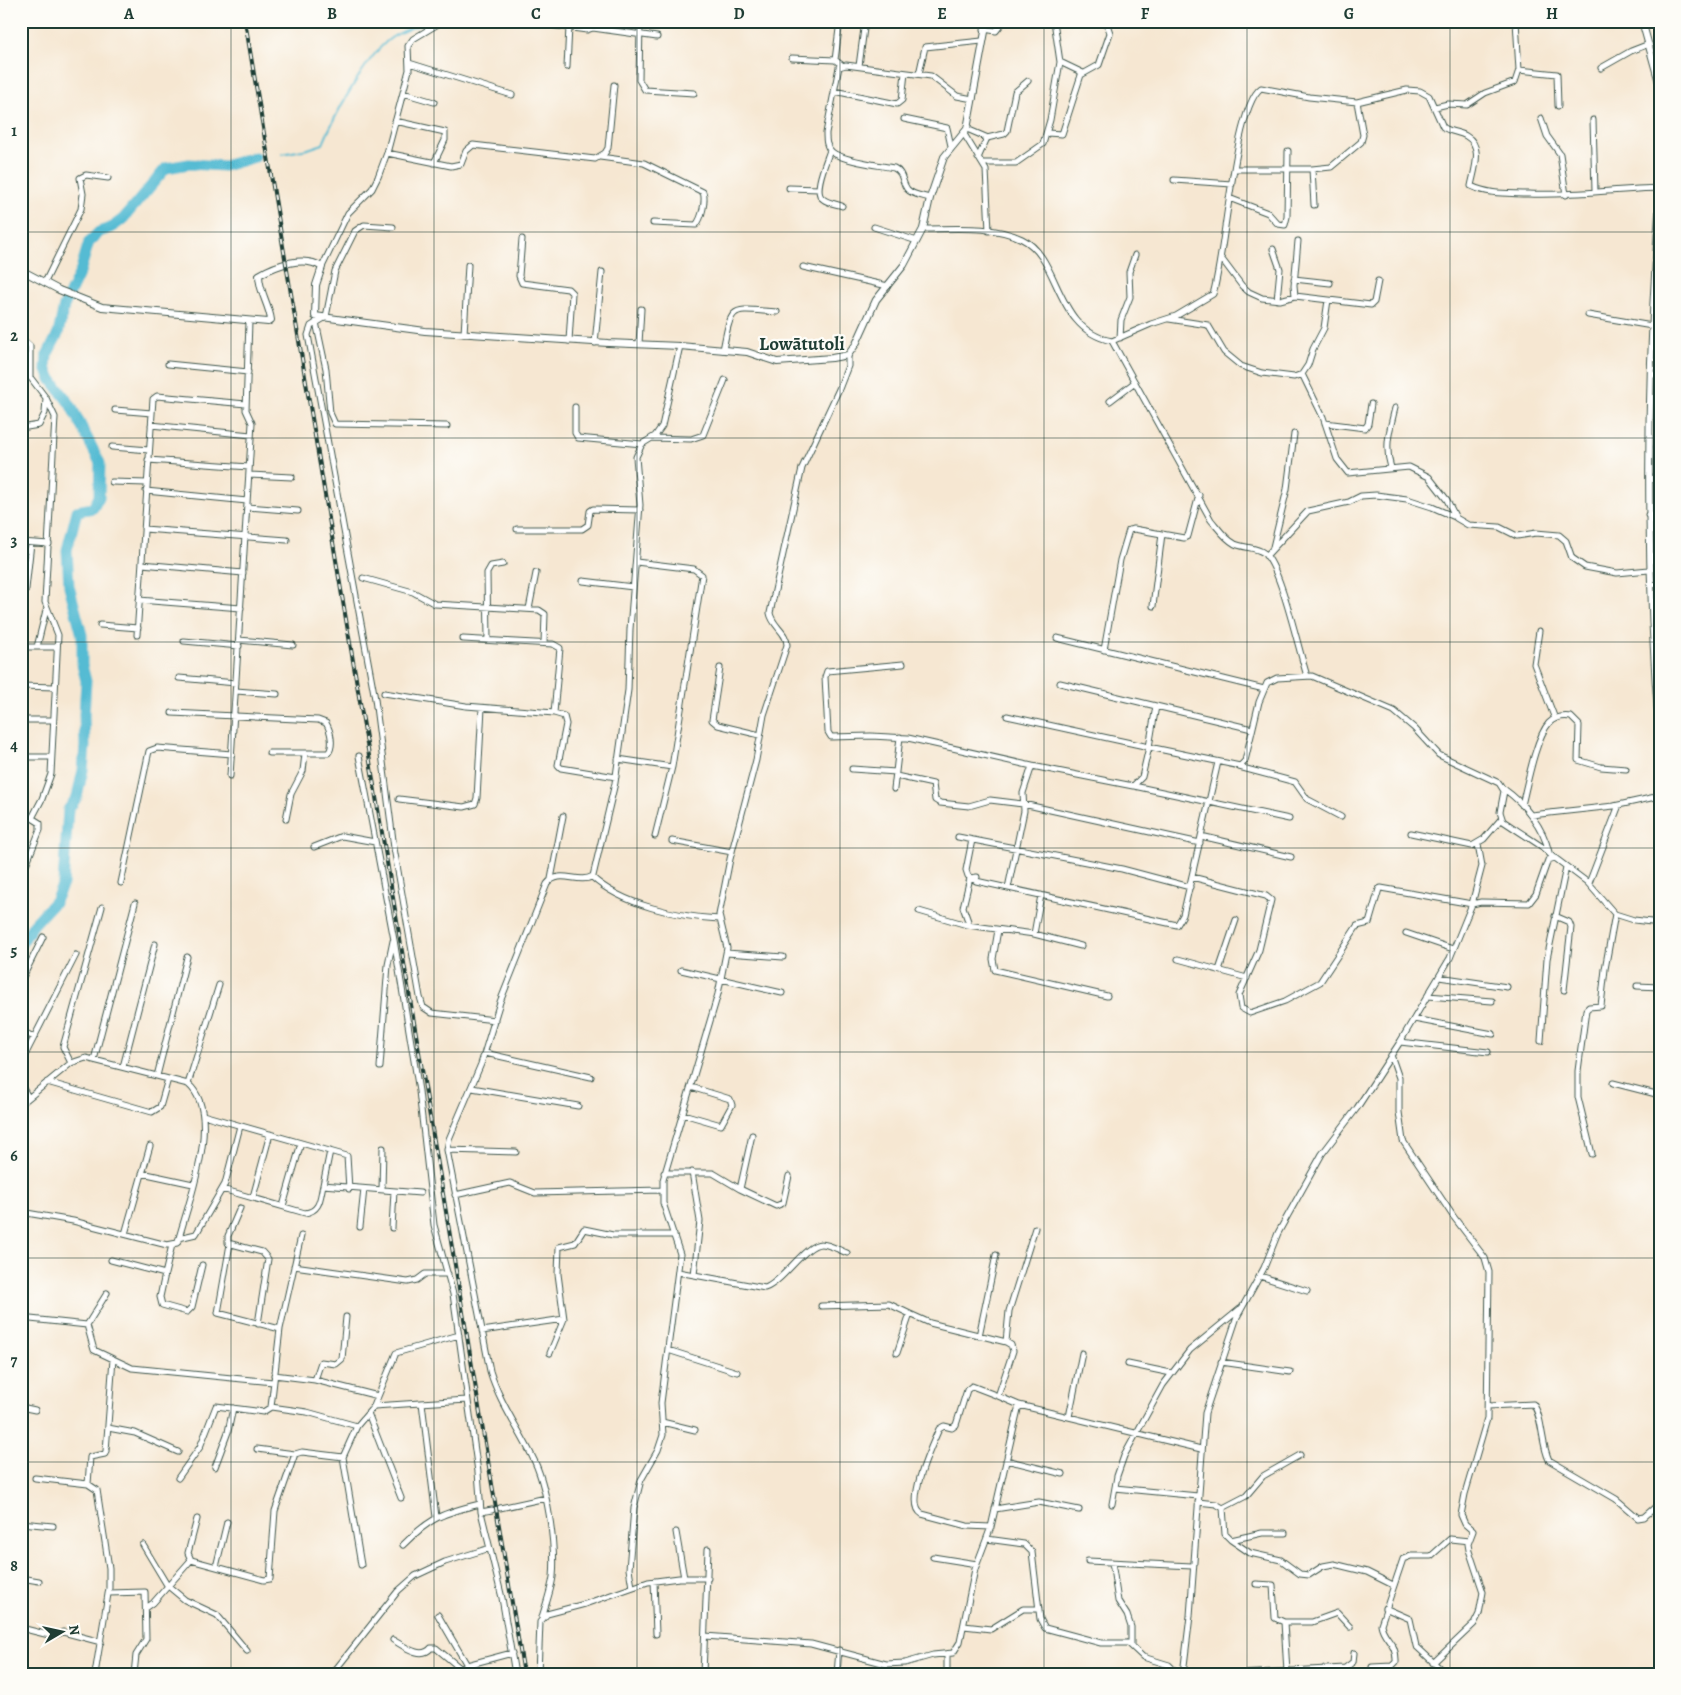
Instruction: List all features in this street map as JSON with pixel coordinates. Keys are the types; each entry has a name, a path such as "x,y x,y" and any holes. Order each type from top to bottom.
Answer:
{"street":[{"path":"444,21 413,39 408,46 407,55 409,63 387,153 372,189 348,213 322,267 316,285 315,316 464,334 680,346 747,352 777,362 848,355"},
{"path":"519,21 588,30 593,28 657,37"},
{"path":"593,28 598,21"},
{"path":"640,21 640,80 645,90 694,93"},
{"path":"835,60 840,21"},
{"path":"859,66 864,21"},
{"path":"632,1587 630,1569 634,1508 644,1472 660,1444 661,1403 680,1254 663,1203 664,1173 712,1016 721,979 727,941 719,919 732,852 756,760 768,703 787,645 786,637 771,619 770,613 790,513 802,468 839,389 848,366 848,355 856,344 876,300 904,265 923,229 930,198 944,157 965,132 987,21"},
{"path":"984,29 996,31 1004,21"},
{"path":"981,160 1020,161 1043,144 1047,133 1060,62 1054,21"},
{"path":"1047,133 1062,134 1083,73 1099,65 1110,32 1106,21"},
{"path":"1435,107 1448,104 1461,106 1468,104 1490,90 1512,84 1518,78 1516,21"},
{"path":"1642,21 1660,86"},
{"path":"567,67 570,27"},
{"path":"919,74 925,47 982,41"},
{"path":"1602,68 1631,51 1649,44"},
{"path":"792,58 835,60 842,64 919,74 938,79 957,96 973,99"},
{"path":"1060,62 1083,73"},
{"path":"409,63 512,95"},
{"path":"842,64 838,71 826,133 826,142 830,150 839,155 894,168 901,173 907,189 912,193 930,198"},
{"path":"1519,70 1557,74 1558,106"},
{"path":"834,91 897,104 902,100 905,73"},
{"path":"965,132 988,138 1004,134 1007,131 1015,92 1028,81"},
{"path":"600,157 608,148 614,86"},
{"path":"923,229 989,231 1008,234 1035,247 1072,316 1083,327 1099,337 1112,341 1176,316 1213,294 1219,277 1229,198 1244,124 1254,95 1261,88 1309,97 1357,102 1407,90 1416,90 1429,96 1443,127 1465,136 1474,145 1476,155 1472,186 1502,194 1566,195 1595,191 1660,188"},
{"path":"403,93 434,102"},
{"path":"1235,169 1312,169 1331,167 1361,142 1363,135 1357,102"},
{"path":"1541,118 1547,136 1560,154 1566,195"},
{"path":"904,119 947,128 952,146"},
{"path":"1593,120 1595,191"},
{"path":"395,121 445,132 445,140 434,163"},
{"path":"965,132 981,160 987,177 989,231"},
{"path":"981,160 988,138"},
{"path":"387,153 457,166 464,160 469,147 473,145 586,158 600,157 644,162 703,192 703,206 696,224 652,223"},
{"path":"830,150 818,189 824,200 842,206"},
{"path":"1229,198 1268,213 1278,224 1285,225 1287,217 1288,151"},
{"path":"1312,169 1314,205"},
{"path":"45,282 81,209 83,194 80,178 86,176 108,178"},
{"path":"1174,180 1232,184"},
{"path":"788,188 818,189"},
{"path":"1660,200 1650,376 1648,515 1649,570 1660,740"},
{"path":"326,317 335,271 355,231 364,225 393,227"},
{"path":"874,227 916,241"},
{"path":"522,239 519,276 522,283 568,288 572,293 569,341"},
{"path":"1295,296 1294,279 1298,241"},
{"path":"1273,249 1280,269 1277,300"},
{"path":"1120,338 1121,320 1130,296 1129,272 1135,256"},
{"path":"1220,258 1249,292 1262,298 1277,300 1295,296 1371,305 1374,302 1378,281"},
{"path":"21,279 22,270 59,290 102,307 249,322 268,322 271,320 270,310 259,287 259,275 275,266 295,263 315,263 322,267"},
{"path":"464,334 468,265"},
{"path":"803,267 888,286"},
{"path":"594,342 602,272"},
{"path":"1294,279 1330,283"},
{"path":"1166,319 1206,324 1228,356 1252,371 1294,377 1302,374 1324,328 1328,300"},
{"path":"639,344 641,309"},
{"path":"723,350 729,318 734,312 740,309 776,312"},
{"path":"1588,314 1652,326"},
{"path":"326,317 316,322 309,329 308,335 375,699 394,848 420,997 423,1007 432,1013 495,1020"},
{"path":"230,776 252,423 247,414 246,404 249,322"},
{"path":"316,322 326,369 330,413 335,424 447,426"},
{"path":"21,338 30,346 30,378 52,408 56,428 46,609 37,647"},
{"path":"1112,341 1221,533 1235,544 1259,550 1266,556 1290,612 1306,676"},
{"path":"592,877 616,777 628,690 633,587 640,510 636,457 642,444 652,438 662,426 680,346"},
{"path":"168,364 248,372"},
{"path":"1650,376 1660,372"},
{"path":"1302,374 1325,423 1337,459 1346,472 1352,474 1409,467 1429,477 1448,502 1456,518"},
{"path":"21,377 30,378"},
{"path":"652,438 691,439 703,435 725,380"},
{"path":"1110,401 1135,382"},
{"path":"137,635 153,399 157,396 246,404"},
{"path":"21,428 35,427 42,421 46,398"},
{"path":"1325,423 1365,428 1368,424 1371,404"},
{"path":"575,407 576,433 578,438 642,444"},
{"path":"1391,468 1387,456 1387,443 1396,408"},
{"path":"115,410 152,413"},
{"path":"151,425 251,435"},
{"path":"1273,549 1287,489 1294,434"},
{"path":"112,447 149,450"},
{"path":"148,460 249,467"},
{"path":"248,475 292,477"},
{"path":"112,482 147,484"},
{"path":"146,491 247,500"},
{"path":"1266,556 1308,511 1376,494 1407,499 1432,507 1468,525 1499,527 1516,536 1536,533 1559,535 1566,541 1572,558 1585,567 1617,573 1649,570"},
{"path":"1104,650 1120,560 1130,530 1134,529 1184,538 1188,536 1199,495"},
{"path":"247,507 298,511"},
{"path":"517,529 582,529 588,525 590,511 593,509 640,510"},
{"path":"1648,515 1660,516"},
{"path":"144,529 287,540"},
{"path":"1153,606 1162,534"},
{"path":"21,542 49,544"},
{"path":"26,589 31,543"},
{"path":"636,562 694,569 702,575 672,767 655,836"},
{"path":"142,564 243,573"},
{"path":"488,640 486,607 487,573 491,566 503,564"},
{"path":"529,609 536,573"},
{"path":"363,578 413,592 435,604 539,610 545,614 544,643"},
{"path":"583,581 633,587"},
{"path":"1650,585 1660,584"},
{"path":"139,600 241,608"},
{"path":"32,818 47,786 52,757 56,626 46,609"},
{"path":"100,625 138,628"},
{"path":"1539,631 1534,664 1556,719"},
{"path":"1056,638 1264,689"},
{"path":"463,639 557,645 561,651 554,713"},
{"path":"184,641 293,645"},
{"path":"21,647 56,647"},
{"path":"903,664 833,670 826,673 828,732 830,737 900,737 936,743 1032,766 1289,820"},
{"path":"720,668 711,715 712,720 718,725 760,735"},
{"path":"1238,767 1245,761 1252,730 1267,683 1272,679 1306,676 1323,680 1394,711 1414,728 1439,755 1496,781 1531,815 1543,836 1549,853"},
{"path":"179,678 236,683"},
{"path":"1060,683 1252,730"},
{"path":"21,686 55,686"},
{"path":"236,690 277,694"},
{"path":"384,693 482,708 561,714 566,719 557,759 559,767 616,777"},
{"path":"1133,786 1142,777 1156,706"},
{"path":"399,798 464,807 475,804 477,798 482,708"},
{"path":"172,713 323,721 328,727 331,751 324,754 269,753"},
{"path":"1007,716 1218,762 1295,782 1307,799 1341,817"},
{"path":"1522,805 1529,774 1541,737 1549,722 1556,719 1568,716 1579,725 1578,760 1601,767 1626,769"},
{"path":"21,720 53,720"},
{"path":"894,789 900,737"},
{"path":"121,883 149,751 157,748 232,754"},
{"path":"286,819 291,794 303,771 305,754"},
{"path":"359,756 394,940 424,1124 434,1225 453,1294 478,1472 481,1512 515,1674"},
{"path":"21,757 52,757"},
{"path":"618,759 672,767"},
{"path":"970,878 1177,925 1184,916 1218,762"},
{"path":"1008,888 1024,811 1024,787 1032,766"},
{"path":"852,769 896,774 933,784 935,800 940,804 973,806 990,800 1023,804 1200,843"},
{"path":"1411,833 1467,846 1478,844 1502,819 1504,788"},
{"path":"1531,815 1619,805 1660,796"},
{"path":"1588,883 1619,805"},
{"path":"21,814 40,823 40,830 21,877"},
{"path":"538,1674 540,1662 539,1627 553,1578 554,1562 546,1498 533,1458 494,1386 447,1150 449,1139 472,1088 485,1053 514,965 551,879 563,816"},
{"path":"1502,819 1588,883 1615,914 1634,920 1660,923"},
{"path":"314,847 342,836 375,842"},
{"path":"1201,836 1291,857"},
{"path":"958,837 1122,869 1190,886"},
{"path":"968,922 963,906 970,878 966,870 972,840"},
{"path":"672,841 732,852"},
{"path":"1227,1674 1183,1672 1190,1616 1201,1449 1207,1405 1241,1308 1260,1276 1278,1232 1322,1154 1400,1042 1439,977 1453,949 1472,904 1482,866 1478,844"},
{"path":"1192,877 1266,896 1271,900 1265,930 1239,1001 1244,1011 1250,1013 1285,1001 1315,986 1329,971 1357,926 1361,923 1369,923 1378,889 1472,904 1481,902 1529,903 1536,894 1548,860 1555,858"},
{"path":"1541,1041 1546,959 1566,867"},
{"path":"551,879 558,876 592,877 610,892 669,913 690,918 719,919"},
{"path":"970,878 977,877"},
{"path":"1034,934 1041,895"},
{"path":"94,1060 136,903"},
{"path":"71,1063 63,1047 102,907"},
{"path":"919,911 967,925 1034,934 1081,946"},
{"path":"1592,1154 1580,1112 1578,1071 1586,1010 1588,1007 1601,1006 1604,969 1615,914"},
{"path":"1555,916 1569,922 1571,927 1564,990"},
{"path":"1219,970 1236,920"},
{"path":"998,930 993,959 995,970 1107,996"},
{"path":"1406,933 1453,949"},
{"path":"21,981 43,936"},
{"path":"380,1067 388,965 394,940"},
{"path":"122,1067 156,944"},
{"path":"726,953 783,957"},
{"path":"21,1063 76,955"},
{"path":"156,1076 187,957"},
{"path":"1178,959 1247,978"},
{"path":"681,970 782,992"},
{"path":"1439,977 1506,987"},
{"path":"188,1084 219,985"},
{"path":"1637,986 1660,986"},
{"path":"1428,996 1492,1001"},
{"path":"1414,1019 1493,1034"},
{"path":"21,1031 34,1038"},
{"path":"1400,1042 1488,1052"},
{"path":"485,1053 591,1077"},
{"path":"1391,1055 1399,1078 1399,1112 1403,1141 1453,1216 1488,1263 1490,1310 1488,1406 1485,1426 1462,1508 1462,1519 1473,1532 1468,1550 1483,1592 1481,1606 1474,1624 1433,1663"},
{"path":"21,1104 71,1063 86,1058 188,1084 198,1094 203,1115 203,1142 179,1238 172,1245 160,1297 162,1305 187,1312 192,1308 202,1265"},
{"path":"47,1082 152,1112 160,1107 168,1079"},
{"path":"1613,1083 1660,1094"},
{"path":"21,1085 28,1097"},
{"path":"683,1114 720,1125 732,1104 730,1099 691,1087"},
{"path":"472,1088 578,1106"},
{"path":"203,1115 347,1156 349,1189"},
{"path":"179,1238 196,1234 222,1189 240,1126"},
{"path":"253,1197 270,1134"},
{"path":"740,1189 752,1135"},
{"path":"284,1206 301,1143"},
{"path":"125,1234 150,1146"},
{"path":"382,1190 383,1148"},
{"path":"447,1150 516,1152"},
{"path":"222,1189 305,1213 314,1211 319,1204 330,1151"},
{"path":"692,1172 700,1230 694,1275"},
{"path":"664,1173 713,1173 772,1205 780,1205 784,1199 789,1176"},
{"path":"142,1174 193,1184"},
{"path":"455,1195 510,1184 535,1193 662,1190"},
{"path":"323,1185 349,1189 420,1193"},
{"path":"360,1227 364,1189"},
{"path":"392,1228 394,1191"},
{"path":"240,1208 228,1236 230,1244 218,1313 280,1329"},
{"path":"21,1212 172,1245"},
{"path":"1006,1342 1012,1300 1035,1228"},
{"path":"550,1352 564,1319 558,1274 559,1247 574,1243 584,1229 613,1235 674,1235"},
{"path":"271,1407 280,1329 301,1236"},
{"path":"230,1244 262,1252 266,1254 268,1259 258,1324"},
{"path":"678,1272 765,1288 777,1282 813,1246 822,1244 848,1253"},
{"path":"979,1336 996,1255"},
{"path":"111,1260 165,1274"},
{"path":"294,1266 408,1282 417,1280 425,1274 448,1274"},
{"path":"1260,1276 1307,1291"},
{"path":"107,1293 87,1325 94,1350 132,1368 273,1382"},
{"path":"821,1306 890,1304 930,1323 1011,1344 1013,1351 998,1396"},
{"path":"1112,1504 1120,1467 1136,1433 1171,1373 1190,1350 1241,1308"},
{"path":"897,1353 910,1314"},
{"path":"315,1380 321,1362 336,1364 342,1359 346,1317"},
{"path":"21,1318 87,1325"},
{"path":"482,1330 564,1319"},
{"path":"361,1565 344,1457 357,1426 374,1406 396,1353 459,1335"},
{"path":"668,1350 737,1372"},
{"path":"1069,1417 1082,1353"},
{"path":"88,1484 90,1457 105,1454 113,1359"},
{"path":"1221,1362 1290,1372"},
{"path":"1128,1364 1171,1373"},
{"path":"274,1375 315,1380 378,1396"},
{"path":"991,1527 967,1526 922,1514 918,1512 915,1504 924,1467 939,1429 944,1426 952,1428 956,1425 967,1390 972,1386 1019,1405 1201,1449"},
{"path":"374,1406 467,1400"},
{"path":"422,1403 436,1517"},
{"path":"1488,1406 1533,1404 1538,1416 1545,1452 1550,1460 1616,1499 1638,1518 1644,1518 1660,1502"},
{"path":"705,1636 811,1644 894,1664 947,1654 957,1650 977,1564 988,1539 1019,1405"},
{"path":"178,1478 203,1441 213,1408 218,1406 263,1412 271,1407 307,1412 357,1426"},
{"path":"21,1408 35,1410"},
{"path":"215,1467 228,1432 232,1408"},
{"path":"368,1413 401,1498"},
{"path":"662,1422 695,1430"},
{"path":"108,1428 136,1433 178,1452"},
{"path":"257,1449 344,1457"},
{"path":"191,1560 264,1580 270,1579 273,1520 295,1454"},
{"path":"1223,1508 1246,1496 1264,1476 1300,1455"},
{"path":"1006,1460 1063,1474"},
{"path":"35,1478 88,1484 96,1490 109,1568 109,1593 95,1674"},
{"path":"1115,1488 1198,1499 1223,1508"},
{"path":"500,1508 546,1498"},
{"path":"995,1509 1039,1502 1079,1510"},
{"path":"403,1545 423,1525 436,1517 480,1504"},
{"path":"1223,1508 1224,1531 1231,1540 1250,1553 1281,1560 1300,1574 1309,1575 1323,1566 1334,1564 1366,1572 1393,1585"},
{"path":"481,1512 492,1510"},
{"path":"191,1560 188,1553 196,1518"},
{"path":"216,1567 227,1522"},
{"path":"21,1523 53,1526"},
{"path":"676,1532 684,1578"},
{"path":"1231,1540 1262,1533 1285,1533"},
{"path":"988,1539 1024,1544 1032,1552 1039,1609 1042,1625 1045,1628 1101,1643 1121,1642 1131,1645 1144,1657 1169,1665 1178,1674"},
{"path":"1372,1667 1392,1666 1396,1662 1393,1644 1381,1627 1385,1608 1405,1557 1431,1556 1450,1539 1469,1541"},
{"path":"144,1545 167,1585 185,1600 217,1615 247,1651"},
{"path":"332,1674 406,1583 415,1576 445,1562 490,1548"},
{"path":"703,1674 708,1549"},
{"path":"933,1557 977,1564"},
{"path":"146,1608 153,1603 191,1560"},
{"path":"1088,1561 1192,1566"},
{"path":"1112,1562 1118,1601 1131,1627 1131,1645"},
{"path":"21,1578 39,1581"},
{"path":"542,1617 654,1581 708,1578"},
{"path":"654,1581 656,1634"},
{"path":"1256,1584 1274,1585 1275,1618 1284,1622 1312,1622 1337,1613 1350,1627"},
{"path":"109,1593 143,1592 146,1596 146,1639 136,1655 134,1674"},
{"path":"1385,1608 1410,1619 1416,1646 1446,1674"},
{"path":"964,1626 991,1628 1023,1609 1039,1609"},
{"path":"438,1615 467,1665"},
{"path":"1284,1622 1287,1672"},
{"path":"21,1628 53,1636 63,1632 101,1642"},
{"path":"393,1640 420,1654 426,1653 430,1648 436,1648 460,1668"},
{"path":"837,1674 839,1650"},
{"path":"454,1674 460,1668 467,1665 512,1653"},
{"path":"947,1654 947,1674"},
{"path":"1239,1674 1345,1668 1353,1662 1354,1654"}],"waterway":[{"path":"282,154 323,144 352,87 382,46 400,33 430,21"},
{"path":"21,944 34,924 55,901 63,884 68,810 77,797 83,770 86,681 82,665 82,635 69,586 67,550 77,511 93,508 99,497 100,463 70,404 51,379 46,368 47,355 58,334 64,306 80,272 89,242 99,232 111,228 123,219 166,168 189,164 224,166 255,157"}],"railway":[{"path":"245,21 524,1674"}],"district":[{"name":"Lowātutoli","path":"802,344"}]}
